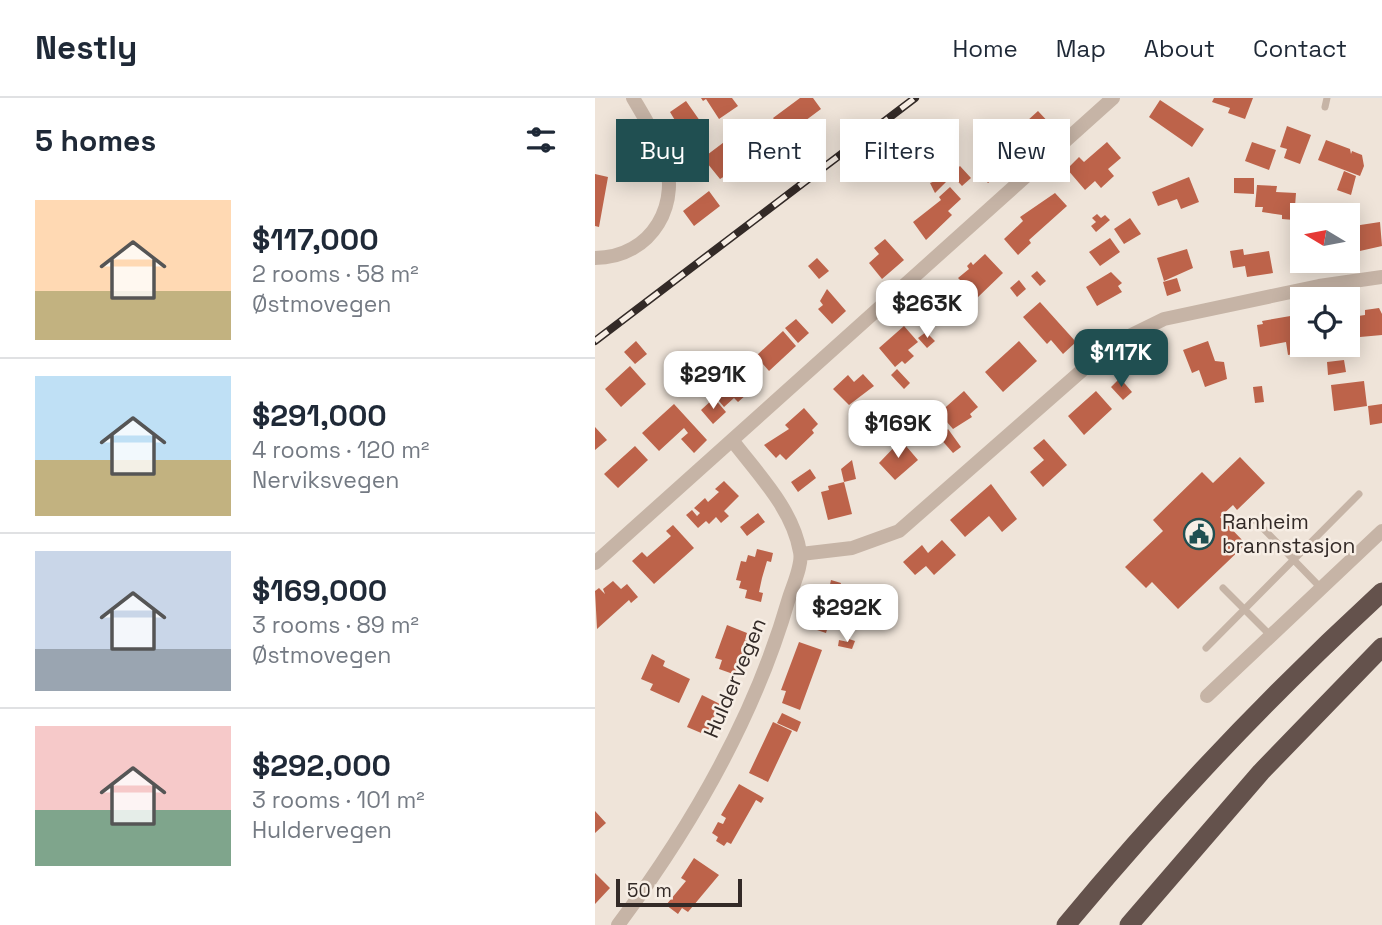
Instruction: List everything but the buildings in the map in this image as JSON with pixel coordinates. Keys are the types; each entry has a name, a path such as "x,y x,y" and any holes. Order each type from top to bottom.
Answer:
{"highway":[{"path":"1066,925 1227,742 1321,647 1382,592"},
{"path":"1129,925 1261,772 1382,648"}],"street":[{"path":"595,258 626,253 642,244 659,227 670,193 663,153 633,98"},
{"path":"595,563 1113,98"},
{"path":"732,440 789,516 801,554 852,548 899,531 1111,345 1164,319 1319,286 1382,277"},
{"path":"1207,696 1382,531"},
{"name":"Huldervegen","path":"618,925 696,814 743,721 780,629 801,554"}],"lane":[{"path":"1325,107 1327,98"},
{"path":"1206,648 1359,494"},
{"path":"1255,520 1320,587"},
{"path":"1223,588 1270,635"}],"railway":[{"path":"595,341 915,98"}],"place":[{"name":"Ranheim brannstasjon","path":"1199,534"}]}
